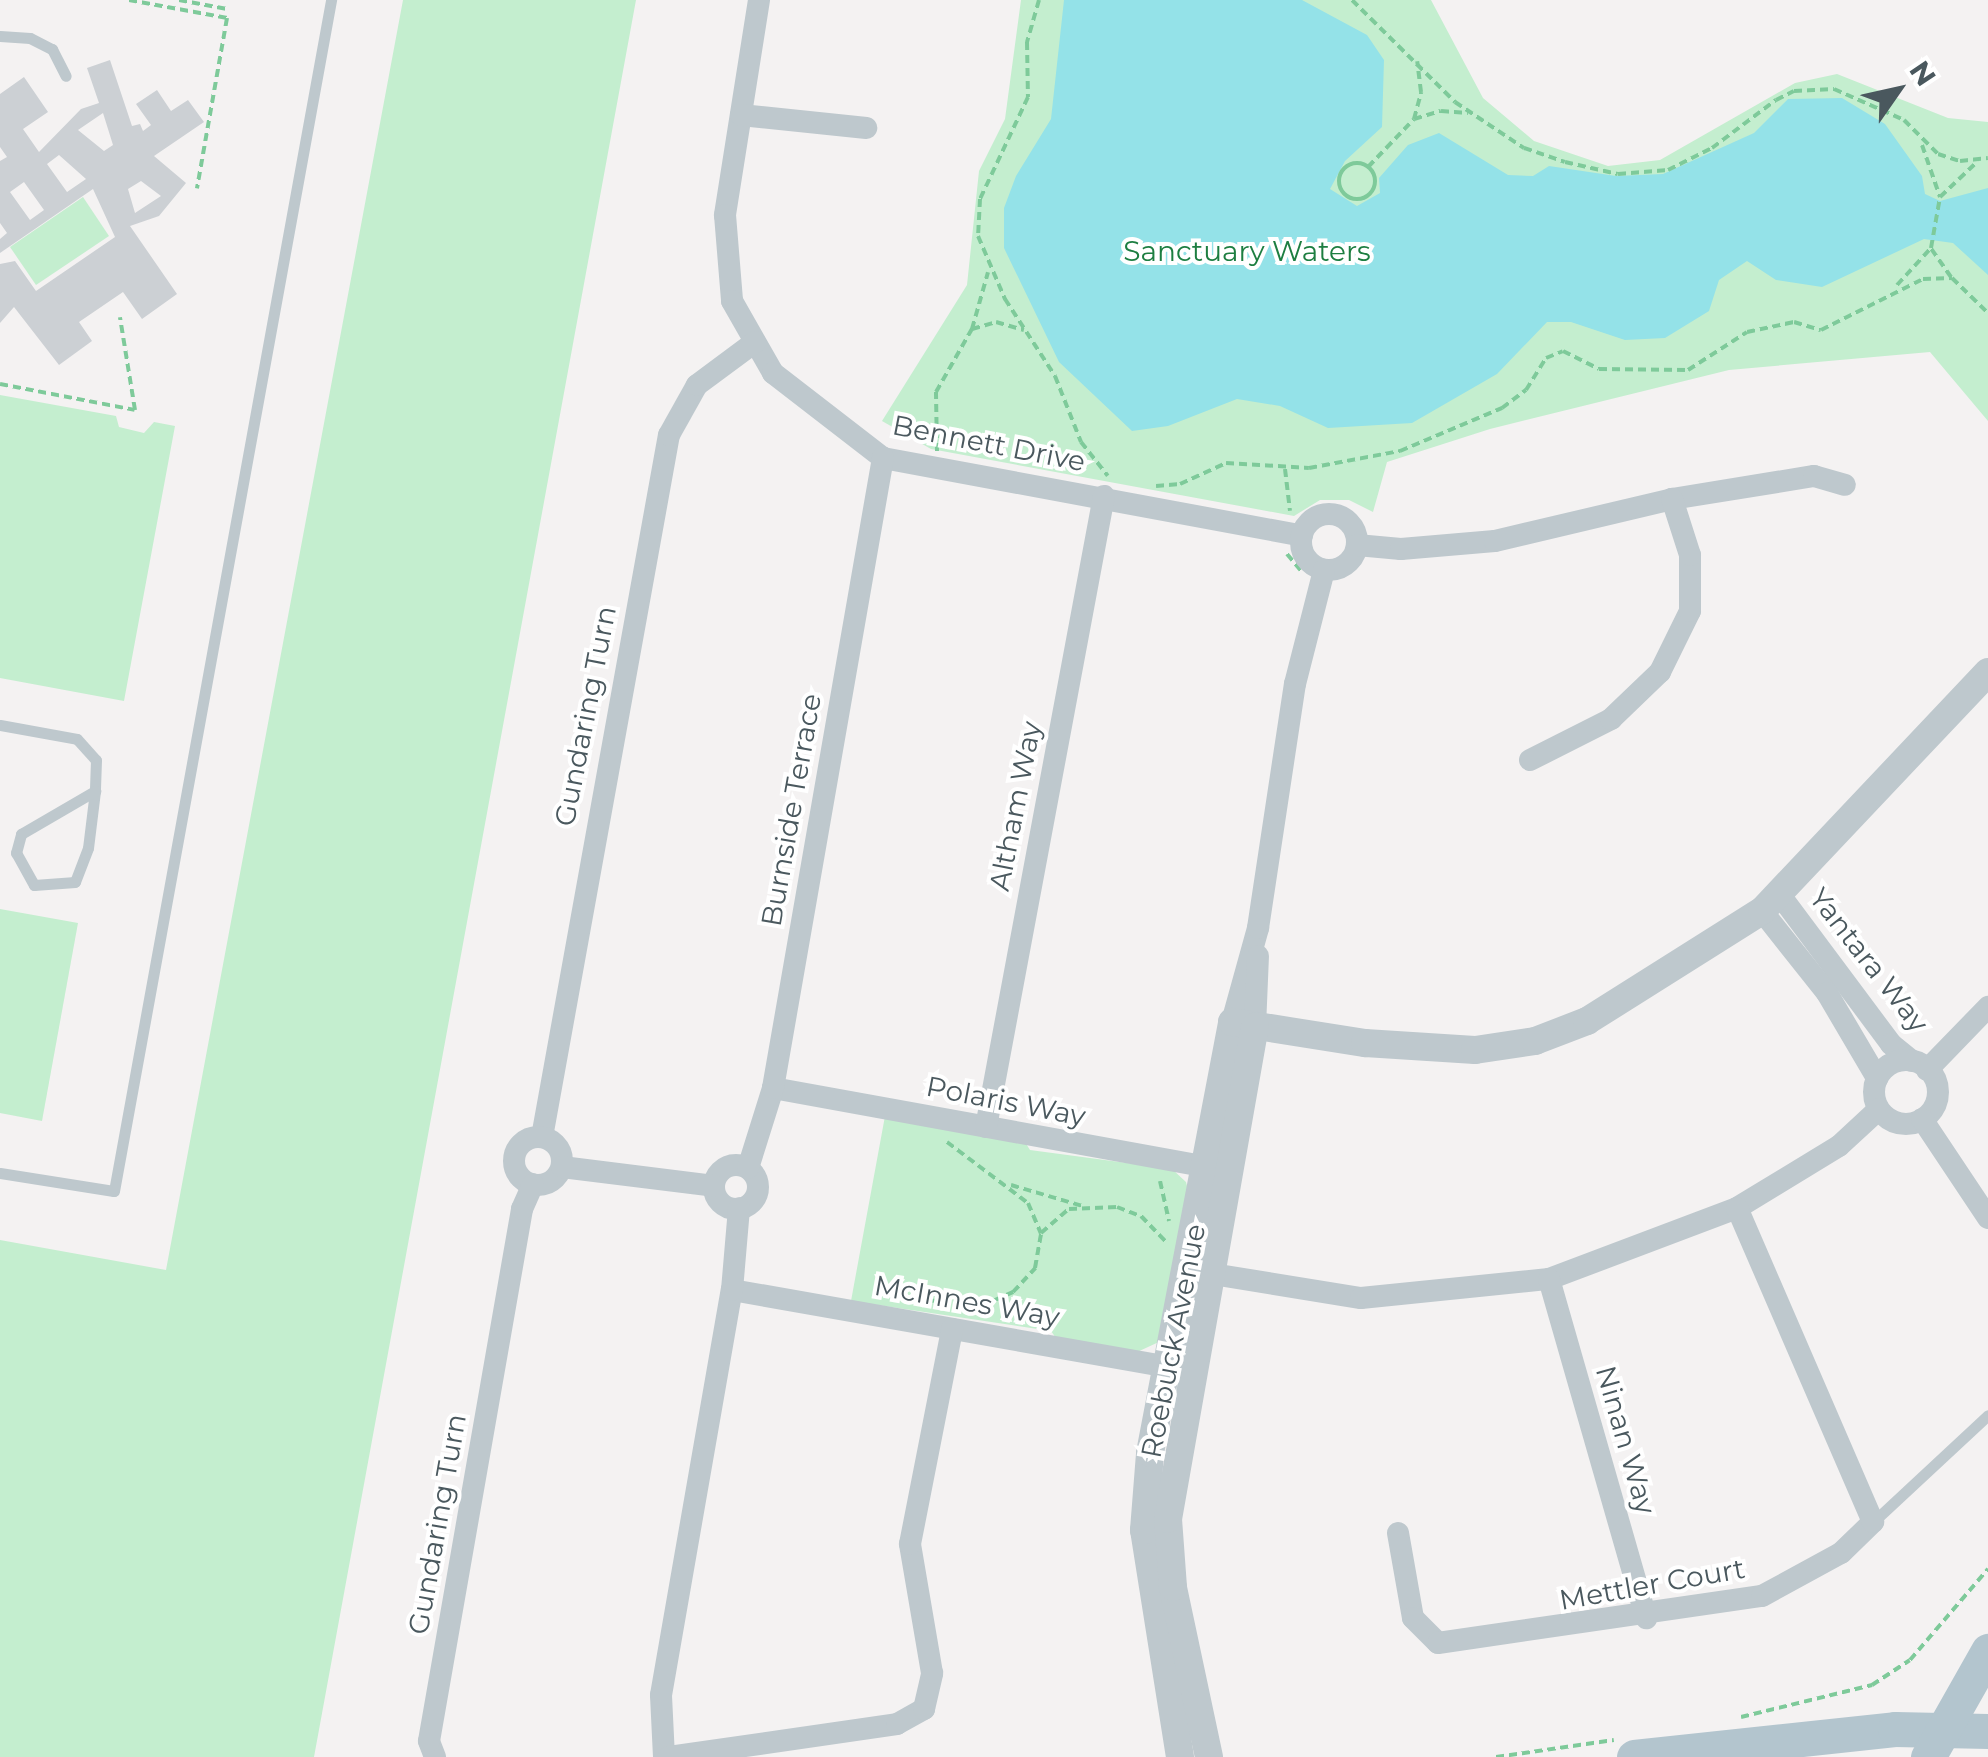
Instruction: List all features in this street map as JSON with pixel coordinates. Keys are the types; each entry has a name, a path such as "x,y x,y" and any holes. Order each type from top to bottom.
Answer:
{"main road":[{"path":"1936,1744 1988,1652"},
{"path":"1626,1748 1895,1729 1936,1744 1981,1734"}],"street":[{"name":"Bennett Drive","path":"760,0 725,215 732,301 773,373 883,458 1114,489 1295,535"},
{"path":"741,115 866,128"},
{"name":"Gundaring Turn","path":"435,1757 429,1741 522,1209 533,1184 520,1176 515,1157 522,1142 542,1137 669,435 697,385 755,342"},
{"name":"Burnside Terrace","path":"666,1757 661,1695 732,1290 740,1208 756,1194 748,1168 772,1088 883,458"},
{"path":"1357,545 1401,549 1495,541 1672,499 1814,476 1845,485"},
{"name":"Altham Way","path":"986,1127 1114,489"},
{"path":"1530,760 1611,718 1660,672 1690,611 1690,555 1672,499"},
{"path":"1330,514 1348,521 1357,545 1342,567 1324,570 1308,560 1295,535 1309,522 1330,514"},
{"name":"Roebuck Avenue","path":"1209,1757 1185,1702 1158,1550 1173,1472 1189,1265 1216,1169 1244,1024 1295,684 1324,570"},
{"path":"1244,1024 1474,1050 1535,1040 1586,1022 1673,972 1771,903 1988,672"},
{"name":"Yantara Way","path":"1771,903 1892,1044 1920,1065"},
{"name":"Yantara Way","path":"1771,903 1877,1078"},
{"path":"1879,1109 1877,1078 1890,1064 1920,1065 1988,1007"},
{"path":"1879,1109 1900,1124 1922,1120 1937,1097 1920,1065"},
{"name":"Polaris Way","path":"772,1088 1216,1169"},
{"path":"1189,1265 1361,1298 1549,1279 1736,1208 1838,1146 1879,1109"},
{"path":"1922,1120 1988,1218"},
{"path":"542,1137 556,1145 562,1167"},
{"path":"533,1184 552,1180 562,1167"},
{"path":"562,1167 714,1186"},
{"path":"714,1186 726,1167 748,1168"},
{"path":"714,1186 724,1205 740,1208"},
{"path":"1736,1208 1873,1522"},
{"name":"Ninan Way","path":"1549,1279 1646,1618"},
{"name":"McInnes Way","path":"732,1290 1179,1368"},
{"path":"666,1757 898,1724 924,1709 932,1674 910,1544 952,1329"},
{"name":"Mettler Court","path":"1398,1533 1412,1618 1438,1643 1646,1618 1776,1590 1841,1554 1873,1522"},
{"name":"Roebuck Avenue","path":"1180,1757 1185,1702"}],"lane":[{"path":"0,1173 114,1192 331,0"},
{"path":"0,36 30,38 52,49 66,76"},
{"path":"0,725 76,739 96,760 95,791 88,848 75,882 34,885 16,853 21,834 95,791"},
{"path":"1873,1522 1988,1415"}],"path":[{"path":"129,0 228,18 197,188"},
{"path":"179,0 227,9"},
{"path":"1040,0 1027,42 1028,97 980,199 978,236 988,268 1028,332 1092,461 1114,489"},
{"path":"1150,486 1180,484 1226,464 1285,469 1400,451 1464,429 1526,390 1546,358 1563,351 1600,368 1688,370 1747,332 1794,322 1821,330 1846,322 1894,288 1931,248 1940,197 1921,142 1904,120 1868,100 1834,90 1794,92 1668,170 1618,174 1524,148 1472,114 1352,0"},
{"path":"1368,167 1414,118 1421,92 1418,61"},
{"path":"1414,118 1441,110 1472,114"},
{"path":"1921,142 1960,161 1985,158"},
{"path":"1940,197 1985,158"},
{"path":"1346,165 1368,167 1375,184 1367,196 1353,199 1341,191 1338,177 1346,165"},
{"path":"1931,248 1952,278 1988,313"},
{"path":"934,467 936,392 972,329 988,268"},
{"path":"1894,288 1952,278"},
{"path":"0,384 135,410 120,317"},
{"path":"972,329 996,322 1028,332"},
{"path":"1285,469 1295,535"},
{"path":"904,1320 910,1302 995,1300 1014,1292 1035,1268 1041,1233 1028,1203 950,1145 940,1119"},
{"path":"1006,1184 1086,1207"},
{"path":"1041,1233 1061,1214 1086,1207 1117,1207 1141,1216 1189,1265"},
{"path":"1725,1720 1872,1685 1910,1660 1988,1568"},
{"path":"1496,1757 1626,1748"}],"green space":[{"path":"403,0 636,0 314,1757 0,1757 0,1240 166,1270"},
{"name":"Sanctuary Waters","path":"1021,0 1431,0 1483,98 1534,141 1608,166 1660,160 1795,83 1837,74 1948,118 1988,122 1988,421 1930,352 1729,370 1490,429 1387,462 1373,512 1349,500 1320,500 1294,516 931,449 882,421 967,285 979,171 1005,119"},
{"path":"83,197 109,236 36,285 10,247"},
{"path":"0,395 116,416 119,427 144,433 154,422 175,426 124,701 0,678"},
{"path":"0,909 78,923 42,1121 0,1113"},
{"path":"885,1116 1025,1142 1030,1150 1172,1169 1186,1182 1190,1198 1161,1341 1135,1353 1056,1338 1051,1331 851,1301"}],"water":[{"name":"Sanctuary Waters","path":"1064,0 1302,0 1367,35 1384,60 1382,127 1345,161 1330,189 1357,206 1380,193 1379,178 1408,145 1439,133 1508,175 1533,176 1549,166 1616,176 1663,174 1754,133 1788,99 1842,98 1885,124 1922,176 1925,194 1940,201 1988,188 1988,275 1953,243 1924,239 1822,287 1776,280 1747,261 1719,280 1709,311 1665,338 1625,340 1571,322 1547,322 1497,374 1412,423 1328,428 1280,406 1237,399 1168,426 1132,431 1059,362 1004,248 1004,208 1016,176 1051,119"}],"building":[{"path":"110,60 132,126 140,124 143,131 151,125 136,104 157,90 171,111 188,100 204,122 154,156 186,183 159,216 130,226 177,294 142,319 123,292 79,322 92,341 59,365 14,307 0,323 0,264 15,261 36,291 115,237 93,189 0,253 0,239 7,233 0,223 0,161 7,157 0,147 0,94 24,77 48,112 23,129 39,152 81,109 99,103 87,68","holes":["103,113 113,145 104,151 78,130","59,155 86,179 67,192 47,164","141,181 161,196 135,213 128,189","24,182 44,210 30,220 10,192"]}]}
